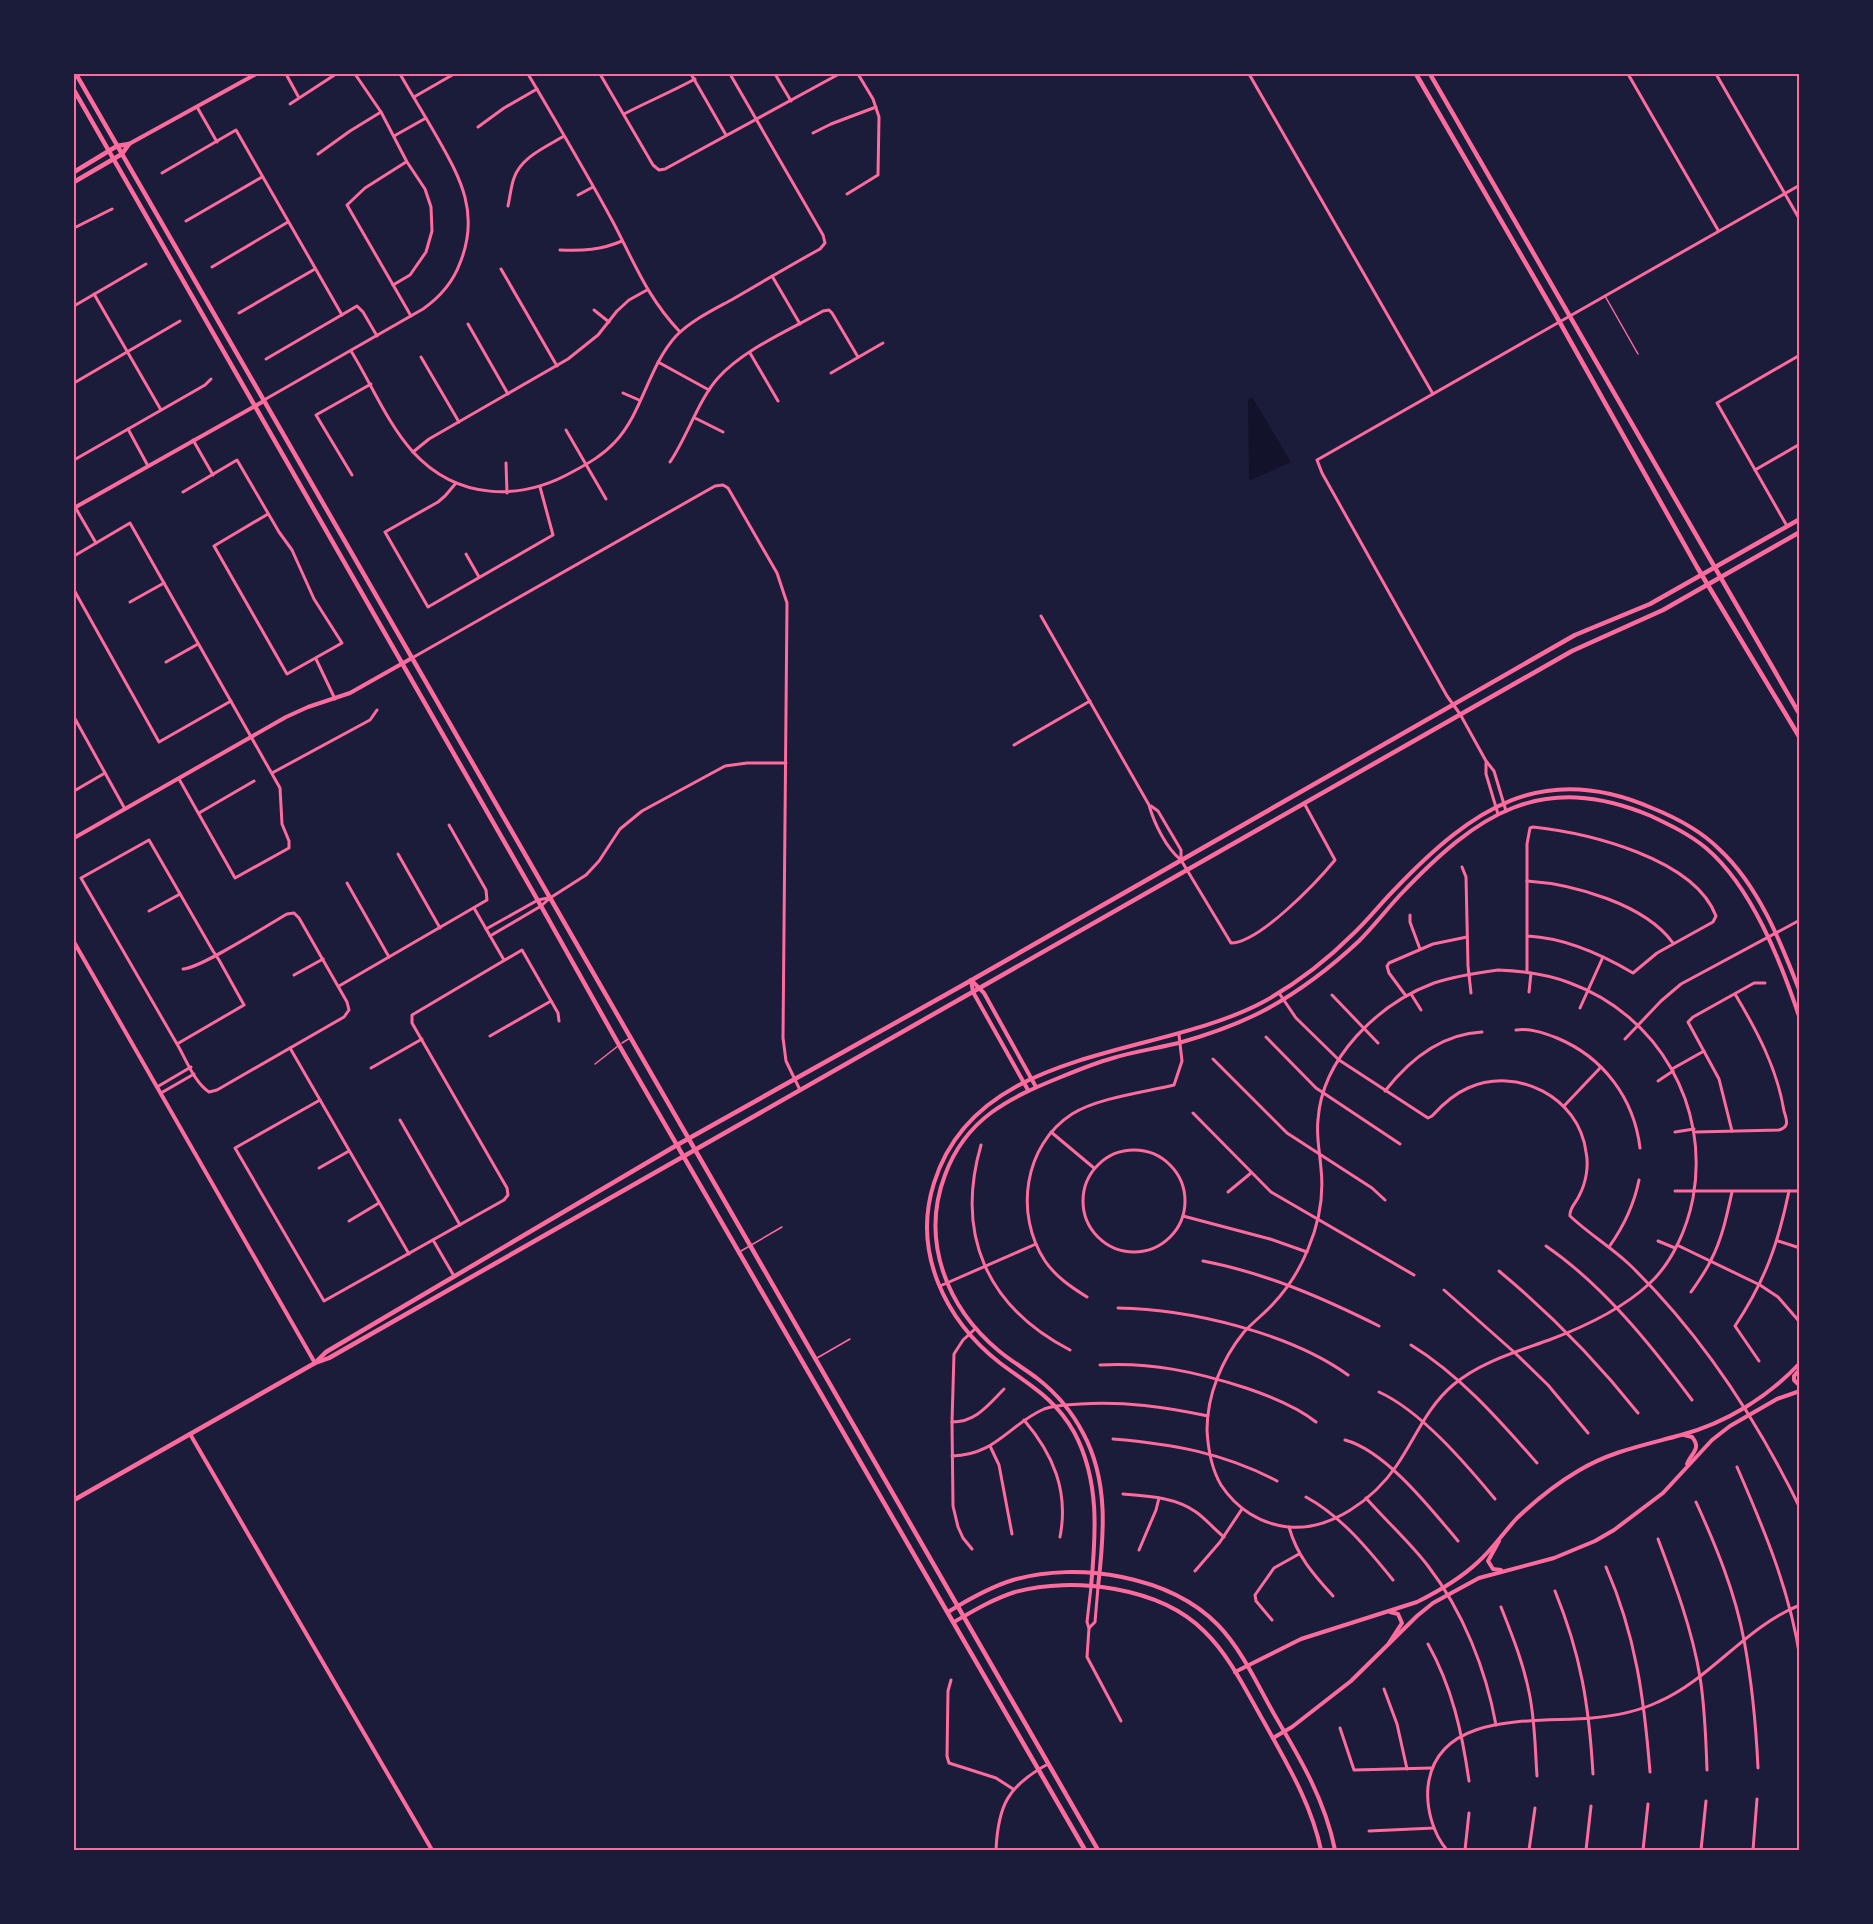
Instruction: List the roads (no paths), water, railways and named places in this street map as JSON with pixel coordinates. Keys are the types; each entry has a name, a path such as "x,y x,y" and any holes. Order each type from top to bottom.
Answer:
{"main road":[{"path":"76,74 549,898 697,1150 1098,1851"},
{"path":"1416,74 1559,321 1707,585 1797,729 1800,738"},
{"path":"1430,74 1713,569 1800,715"},
{"path":"74,90 619,1045 1085,1851"},
{"path":"74,172 117,146 129,144"},
{"path":"74,182 122,154 129,144"},
{"path":"315,1363 326,1352 677,1145 1575,635 1643,607 1800,519"},
{"path":"74,1500 697,1150 1583,645 1651,616 1800,532"}],"street":[{"path":"129,144 256,74"},
{"path":"286,74 298,96"},
{"path":"290,104 298,96 336,74"},
{"path":"355,74 381,112 429,198 433,219 426,252 420,263 410,274 393,285"},
{"path":"96,543 74,507 411,316 432,302 453,278 463,256 468,225 467,201 458,175 400,74"},
{"path":"414,97 454,74"},
{"path":"528,74 593,187 647,290 680,332"},
{"path":"600,74 653,165 659,170 665,169 839,74"},
{"path":"691,74 726,135"},
{"path":"351,351 400,435 413,452 435,472 456,483 474,489 507,492 540,487 553,483 602,454 628,423 658,362 680,332 702,316 820,249 825,243 823,235 730,74"},
{"path":"775,74 791,101"},
{"path":"847,194 878,176 879,126 876,106 858,74"},
{"path":"1248,74 1433,394"},
{"path":"1629,74 1718,230"},
{"path":"1716,74 1800,220"},
{"path":"624,114 673,92 694,79"},
{"path":"478,128 504,108 537,89"},
{"path":"813,133 876,106"},
{"path":"197,107 217,142"},
{"path":"318,154 381,112"},
{"path":"394,136 426,118"},
{"path":"162,173 236,130 342,315"},
{"path":"508,206 514,178 522,165 531,155 564,136"},
{"path":"407,162 365,188 347,205 411,316"},
{"path":"186,221 263,176"},
{"path":"1506,811 1494,771 1453,705 1322,473 1317,460 1800,184"},
{"path":"578,195 593,187"},
{"path":"74,228 112,209"},
{"path":"212,267 289,222"},
{"path":"560,250 595,250 622,240"},
{"path":"74,306 146,264"},
{"path":"239,313 315,268"},
{"path":"501,269 557,366"},
{"path":"772,276 800,324"},
{"path":"413,452 429,439 557,366 588,344 629,300 647,290"},
{"path":"94,294 160,410"},
{"path":"266,359 357,306 377,336"},
{"path":"594,310 609,322"},
{"path":"670,462 709,390 718,378 750,353 800,324 829,310 858,357"},
{"path":"74,383 180,321"},
{"path":"468,324 508,394"},
{"path":"831,373 883,343"},
{"path":"750,353 778,401"},
{"path":"1787,526 1717,404 1800,355"},
{"path":"422,357 459,422"},
{"path":"658,362 709,390"},
{"path":"74,460 205,385 211,379"},
{"path":"352,475 316,415 371,384"},
{"path":"623,393 639,400"},
{"path":"695,418 723,432"},
{"path":"128,429 148,466"},
{"path":"567,430 606,499"},
{"path":"193,440 213,474"},
{"path":"1755,470 1800,444"},
{"path":"183,492 237,460 292,550 314,599 342,643 287,674 214,546 268,514"},
{"path":"506,463 507,492"},
{"path":"456,483 453,489 438,502 385,532 428,607 553,535 540,487"},
{"path":"74,838 308,707 335,699 366,685 717,485 723,485 730,491 777,573 786,594 788,611 783,1038 786,1061 800,1090"},
{"path":"74,556 130,523 280,788 282,824 289,841 289,848 235,878 179,779"},
{"path":"466,554 479,577"},
{"path":"130,602 164,583"},
{"path":"74,590 159,742 231,701"},
{"path":"1041,616 1149,805 1152,815 1174,854 1181,860 1231,943 1244,940 1286,909 1313,885 1335,860 1304,803"},
{"path":"166,662 198,643"},
{"path":"316,659 335,699"},
{"path":"1014,745 1090,701"},
{"path":"272,773 370,720 377,710"},
{"path":"74,717 125,809"},
{"path":"1486,761 1486,774 1498,814"},
{"path":"490,936 541,906 549,898 586,875 624,825 650,806 725,766 747,763 786,763"},
{"path":"74,791 105,773"},
{"path":"199,813 254,781"},
{"path":"1121,1721 1088,1661 1086,1650 1095,1516 1091,1479 1080,1444 1056,1406 1037,1388 992,1356 969,1335 952,1312 939,1287 930,1258 927,1232 929,1204 938,1168 953,1141 974,1116 1001,1095 1032,1079 1108,1051 1179,1035 1236,1015 1279,993 1341,946 1404,879 1468,824 1504,802 1538,791 1562,788 1585,789 1620,796 1663,812 1700,833 1727,857 1749,887 1775,933 1800,992"},
{"path":"1089,1628 1095,1622 1103,1518 1099,1476 1094,1458 1083,1432 1065,1406 1046,1385 1004,1356 975,1329 946,1283 937,1253 935,1222 945,1174 963,1142 983,1119 1002,1104 1028,1090 1114,1058 1181,1042 1230,1026 1283,1000 1318,976 1354,945 1431,864 1472,831 1498,814 1529,802 1553,797 1593,798 1625,806 1671,825 1697,841 1718,859 1744,894 1767,937 1800,1019"},
{"path":"1149,805 1158,811 1181,850 1181,860"},
{"path":"338,986 488,898 486,890 449,825"},
{"path":"1528,936 1560,941 1603,957 1633,973 1651,958 1713,922 1716,918 1708,902 1695,886 1649,858 1620,846 1582,835 1530,828 1527,881 1529,992"},
{"path":"177,1044 244,1005 215,955 149,840 81,878 194,1074 203,1088 209,1092 217,1090 344,1017 349,1010 323,959 294,913 287,914 215,955 188,969 183,969"},
{"path":"398,854 440,928"},
{"path":"1462,867 1466,877 1468,974 1471,993"},
{"path":"1527,881 1569,887 1610,900 1648,919 1661,928 1674,944"},
{"path":"347,883 389,957"},
{"path":"149,911 180,894"},
{"path":"486,929 538,900 549,898"},
{"path":"474,908 504,960"},
{"path":"1410,915 1410,922 1420,949"},
{"path":"1625,1039 1667,995 1681,984 1800,920"},
{"path":"1406,996 1389,973 1388,966 1393,961 1420,949 1467,937"},
{"path":"74,942 315,1363"},
{"path":"320,1100 236,1148 324,1302 504,1200 508,1195 507,1188 422,1039 411,1017 415,1011 522,950 558,1013 559,1021"},
{"path":"1580,1008 1603,957"},
{"path":"294,975 323,959"},
{"path":"1498,970 1529,972 1559,979 1588,990 1617,1007 1638,1025 1653,1041 1673,1070 1683,1092 1695,1130 1696,1162 1690,1210 1676,1247 1659,1274 1649,1284 1616,1308 1568,1333 1485,1365 1458,1381 1444,1393 1422,1422 1393,1471 1366,1498 1336,1518 1314,1526 1289,1527 1263,1521 1242,1509 1221,1484 1209,1454 1208,1416 1217,1378 1231,1350 1246,1329 1272,1305 1288,1285 1307,1252 1318,1220 1322,1184 1317,1124 1322,1093 1339,1060 1363,1030 1381,1014 1406,996 1435,983 1468,974 1498,970"},
{"path":"971,980 981,988 1036,1087"},
{"path":"971,980 973,992 1028,1090"},
{"path":"1732,1131 1719,1080 1688,1023 1693,1017 1754,983 1765,982"},
{"path":"1279,993 1296,1018 1339,1060 1428,1118 1460,1092 1493,1081 1513,1081 1534,1087 1564,1106 1581,1131 1587,1163 1583,1188 1570,1210 1570,1216 1609,1247 1649,1284 1707,1351 1749,1414 1782,1471 1800,1508"},
{"path":"1411,994 1421,1010"},
{"path":"1675,1132 1779,1130 1787,1123 1775,1075 1758,1034 1735,994"},
{"path":"1332,995 1363,1030 1378,1043"},
{"path":"490,1036 551,1001"},
{"path":"1516,1030 1534,1031 1562,1040 1580,1050 1601,1067 1628,1104 1640,1148"},
{"path":"1385,1091 1406,1067 1434,1046 1462,1034 1482,1032"},
{"path":"1087,1297 1058,1276 1036,1244 1028,1220 1028,1189 1032,1167 1038,1152 1051,1132 1083,1108 1174,1085 1182,1061 1179,1035"},
{"path":"1266,1036 1322,1093 1400,1144"},
{"path":"371,1068 422,1039"},
{"path":"290,1048 409,1254"},
{"path":"1658,1081 1704,1051"},
{"path":"1213,1059 1277,1124 1297,1140 1372,1188 1385,1200"},
{"path":"157,1087 190,1067"},
{"path":"1564,1106 1601,1067"},
{"path":"161,1093 194,1074"},
{"path":"1193,1113 1251,1173 1277,1196 1414,1275"},
{"path":"400,1120 460,1225"},
{"path":"1051,1132 1094,1168"},
{"path":"981,1145 972,1182 971,1208 978,1245 985,1266 1007,1301 1023,1319 1041,1334 1070,1350"},
{"path":"1128,1149 1145,1150 1161,1157 1174,1168 1182,1183 1185,1199 1183,1216 1173,1234 1155,1247 1134,1252 1111,1246 1101,1239 1092,1230 1084,1211 1085,1187 1094,1168 1109,1156 1128,1149"},
{"path":"319,1168 349,1151"},
{"path":"1228,1192 1251,1173"},
{"path":"1609,1247 1620,1232 1629,1213 1638,1180"},
{"path":"1675,1191 1800,1191"},
{"path":"1759,1361 1736,1326 1760,1285 1778,1241 1789,1191"},
{"path":"1691,1292 1711,1261 1727,1216 1732,1192"},
{"path":"349,1221 379,1203"},
{"path":"1183,1216 1270,1239 1307,1252"},
{"path":"433,1240 454,1276"},
{"path":"1658,1241 1711,1261 1760,1285 1778,1297 1798,1320"},
{"path":"1778,1241 1800,1248"},
{"path":"939,1287 1036,1244"},
{"path":"1546,1246 1563,1257 1616,1308 1692,1400"},
{"path":"1203,1261 1288,1285 1379,1326"},
{"path":"1499,1271 1568,1333 1638,1413"},
{"path":"1444,1290 1515,1352 1548,1385 1588,1433"},
{"path":"1118,1308 1179,1313 1246,1329 1295,1346 1348,1375"},
{"path":"972,1549 963,1538 954,1514 952,1422 954,1354 975,1329"},
{"path":"1411,1345 1458,1381 1499,1419 1537,1463"},
{"path":"1235,1672 1301,1639 1417,1602 1443,1588 1478,1562 1516,1519 1541,1496 1580,1470 1634,1446 1682,1435 1708,1426 1744,1407 1781,1381 1800,1363"},
{"path":"1100,1365 1152,1365 1191,1371 1266,1394 1305,1413 1316,1422"},
{"path":"1273,1738 1331,1698 1387,1647 1424,1609 1447,1594 1479,1578 1554,1558 1595,1541 1642,1511 1663,1493 1718,1434 1749,1414 1800,1388 1794,1376 1800,1369"},
{"path":"952,1422 963,1422 972,1418 1004,1389"},
{"path":"1379,1392 1388,1396 1422,1422 1460,1458 1495,1499"},
{"path":"952,1456 975,1453 999,1442 1024,1419 1043,1409 1056,1406 1102,1402 1134,1404 1172,1408 1208,1416"},
{"path":"1024,1419 1040,1439 1057,1472 1063,1513 1060,1538"},
{"path":"190,1434 432,1851"},
{"path":"1682,1435 1692,1437 1697,1445 1686,1468"},
{"path":"1113,1439 1161,1443 1209,1454 1251,1468 1277,1482"},
{"path":"1345,1440 1367,1449 1393,1471 1458,1541"},
{"path":"990,1446 999,1464 1012,1534"},
{"path":"1737,1467 1769,1541 1790,1608 1800,1658"},
{"path":"1123,1494 1159,1498 1181,1504 1191,1509 1224,1537"},
{"path":"1306,1497 1336,1518 1393,1580"},
{"path":"1139,1550 1159,1498"},
{"path":"1366,1498 1412,1545 1447,1594 1480,1667 1496,1725"},
{"path":"1696,1502 1724,1569 1744,1638 1755,1708 1758,1768"},
{"path":"1195,1571 1224,1537 1242,1509"},
{"path":"1289,1527 1299,1554 1312,1573 1333,1596"},
{"path":"1500,1538 1498,1546 1488,1561 1492,1569 1504,1570"},
{"path":"1658,1539 1679,1593 1700,1677 1707,1770"},
{"path":"1272,1620 1256,1601 1255,1595 1274,1568 1299,1554"},
{"path":"1606,1567 1634,1647 1645,1707 1650,1772"},
{"path":"948,1612 989,1589 1019,1578 1060,1572 1100,1574 1151,1585 1190,1602 1219,1626 1234,1644 1285,1731 1319,1796 1335,1851"},
{"path":"954,1622 999,1598 1030,1589 1059,1585 1098,1587 1141,1596 1161,1602 1185,1615 1215,1641 1235,1672 1303,1794 1321,1851"},
{"path":"1555,1591 1569,1625 1581,1668 1590,1718 1593,1774"},
{"path":"1447,1851 1434,1828 1428,1797 1432,1768 1446,1747 1462,1735 1496,1725 1618,1715 1645,1707 1673,1695 1700,1677 1744,1638 1790,1608 1800,1605"},
{"path":"1501,1607 1518,1650 1529,1691 1537,1776"},
{"path":"1387,1647 1402,1623 1398,1614 1388,1611"},
{"path":"1428,1644 1440,1666 1462,1735 1469,1780"},
{"path":"951,1680 948,1691 948,1760 952,1765 988,1775 1013,1789"},
{"path":"1384,1689 1396,1724 1407,1769"},
{"path":"1340,1728 1354,1770 1432,1768"},
{"path":"996,1851 1000,1814 1004,1802 1013,1789 1026,1777 1048,1764"},
{"path":"1753,1851 1757,1799"},
{"path":"1701,1851 1706,1801"},
{"path":"1643,1851 1648,1804"},
{"path":"1586,1851 1592,1806"},
{"path":"1529,1851 1535,1808"},
{"path":"1465,1851 1469,1813"},
{"path":"1369,1831 1434,1828"}],"lane":[{"path":"1605,296 1638,354"},
{"path":"595,1064 631,1037"},
{"path":"740,1252 782,1227"},
{"path":"815,1359 850,1339"}]}
